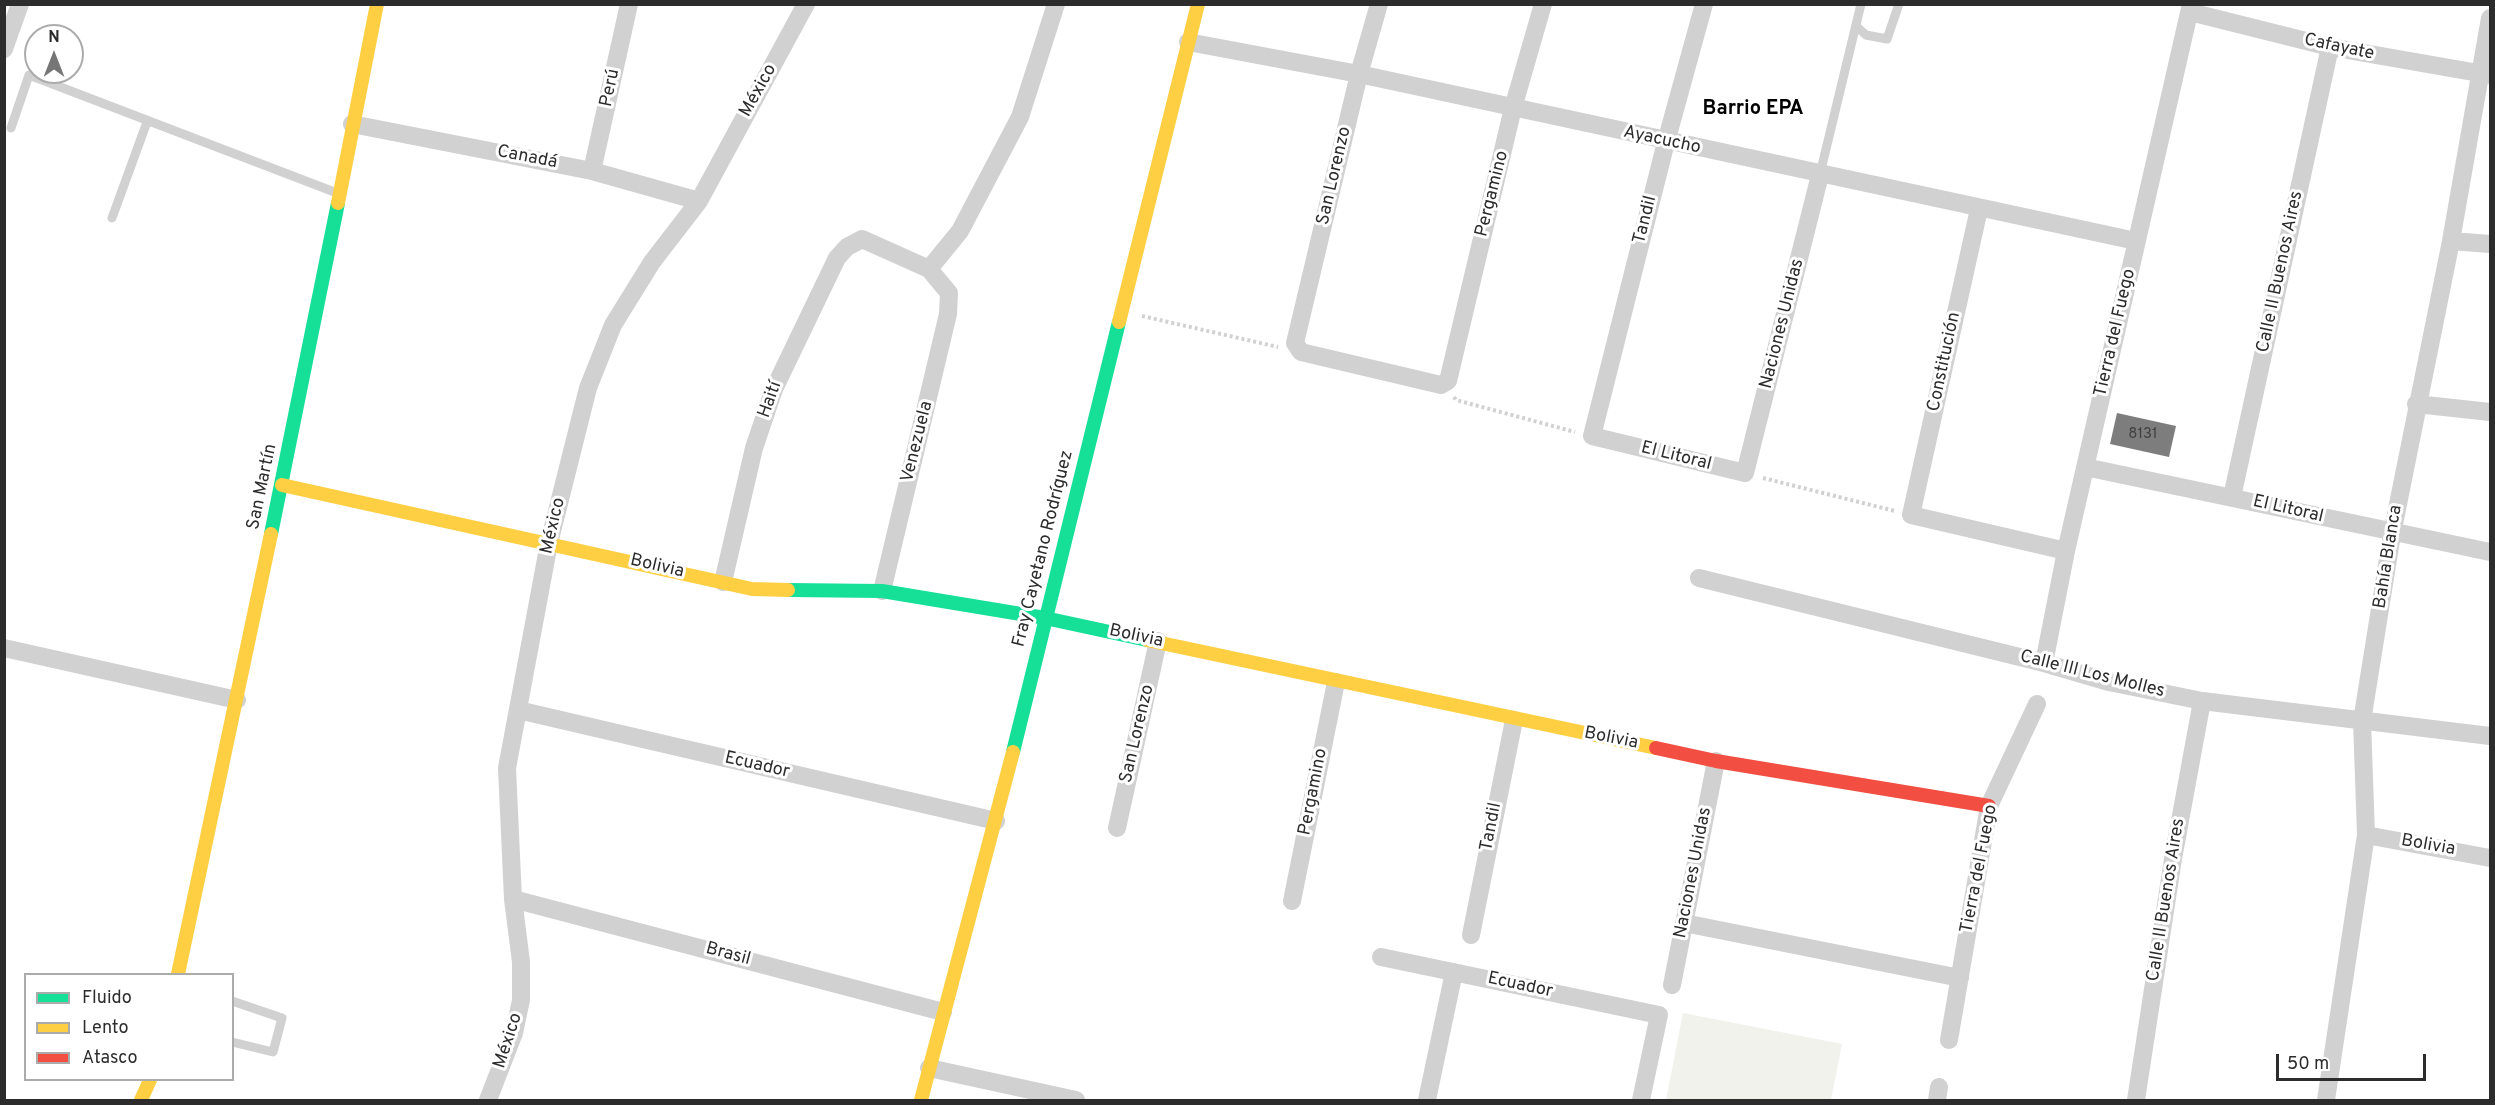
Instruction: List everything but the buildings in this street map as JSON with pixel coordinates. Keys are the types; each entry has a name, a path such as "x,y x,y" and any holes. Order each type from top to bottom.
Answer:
{"street":[{"path":"4,49 20,4"},
{"name":"San Martín","path":"178,973 282,485 377,4"},
{"name":"Perú","path":"592,171 629,4"},
{"name":"México","path":"488,1101 514,1034 521,1000 520,962 513,899 507,768 549,543 588,388 608,336 652,262 699,201 806,4"},
{"path":"929,269 960,231 1020,117 1056,4"},
{"name":"Fray Cayetano Rodríguez","path":"921,1101 943,1011 996,822 1198,4"},
{"name":"San Lorenzo","path":"1299,350 1359,74 1379,4"},
{"name":"Pergamino","path":"1445,384 1513,108 1543,4"},
{"name":"Tandil","path":"1592,436 1666,142 1704,4"},
{"name":"Cafayate","path":"2191,8 2330,47 2486,75"},
{"name":"Tierra del Fuego","path":"2044,663 2066,551 2191,8"},
{"name":"Bahía Blanca","path":"2326,1101 2366,836 2362,721 2392,534 2416,404 2486,75 2490,18"},
{"name":"Ayacucho","path":"1188,42 1359,74 2136,242"},
{"name":"Calle II Buenos Aires","path":"2232,497 2330,47"},
{"name":"Canadá","path":"352,124 592,171 699,201"},
{"name":"Naciones Unidas","path":"1745,473 1820,175"},
{"name":"Constitución","path":"1911,515 1979,208"},
{"name":"Haití","path":"723,582 754,448 774,388 837,258 847,247 862,239 929,269"},
{"path":"2451,241 2490,244"},
{"name":"Venezuela","path":"882,591 948,314 949,293 929,269"},
{"path":"1299,350 1445,384"},
{"path":"2416,404 2490,412"},
{"name":"El Litoral","path":"1592,436 1745,473"},
{"name":"El Litoral","path":"2085,467 2232,497 2392,534 2490,552"},
{"name":"Bolivia","path":"282,485 752,589 882,591 1045,618 1514,720 1716,761 1989,806"},
{"path":"1911,515 2066,551"},
{"name":"Calle III Los Molles","path":"1699,578 2044,663 2109,682 2202,701 2490,736"},
{"name":"San Lorenzo","path":"1117,828 1158,641"},
{"path":"4,648 237,700"},
{"name":"Pergamino","path":"1292,901 1336,682"},
{"name":"Calle II Buenos Aires","path":"2136,1101 2173,859 2202,701"},
{"name":"Tierra del Fuego","path":"1949,1040 1989,806 2037,704"},
{"name":"Ecuador","path":"518,710 996,822"},
{"name":"Tandil","path":"1471,935 1514,720"},
{"name":"Naciones Unidas","path":"1672,985 1716,761"},
{"name":"Bolivia","path":"2366,836 2490,858"},
{"name":"Brasil","path":"513,899 943,1011"},
{"path":"1684,923 1960,978"},
{"name":"Ecuador","path":"1381,957 1659,1016 1641,1101"},
{"path":"1427,1101 1454,972"},
{"path":"929,1068 1076,1101"},
{"path":"141,1101 150,1081"},
{"path":"153,1101 156,1081"}],"lane":[{"path":"1820,175 1861,4"},
{"path":"1856,27 1866,35 1887,39 1899,4"},
{"path":"10,128 28,75 339,194"},
{"path":"112,218 147,122"},
{"path":"234,1001 282,1018 273,1052 234,1042"}],"path":[{"path":"1121,311 1299,350"},
{"path":"1445,384 1456,400 1592,436"},
{"path":"1745,473 1911,515"}],"shaded area":[{"path":"1683,1013 1842,1044 1831,1100 1666,1100"}],"traffic: fast":[{"path":"271,534 338,203"},
{"path":"1013,752 1119,322"},
{"path":"788,590 882,591 1045,618 1147,640"}],"traffic: slow":[{"path":"338,203 377,4"},
{"path":"1119,322 1198,4"},
{"path":"282,485 752,589 788,590"},
{"path":"178,973 271,534"},
{"path":"1147,640 1656,748"},
{"path":"921,1100 1013,752"},
{"path":"141,1100 150,1081"}],"traffic: jam":[{"path":"1656,748 1716,761 1989,806"}],"district":[{"name":"Barrio EPA","path":"1753,110"}]}
